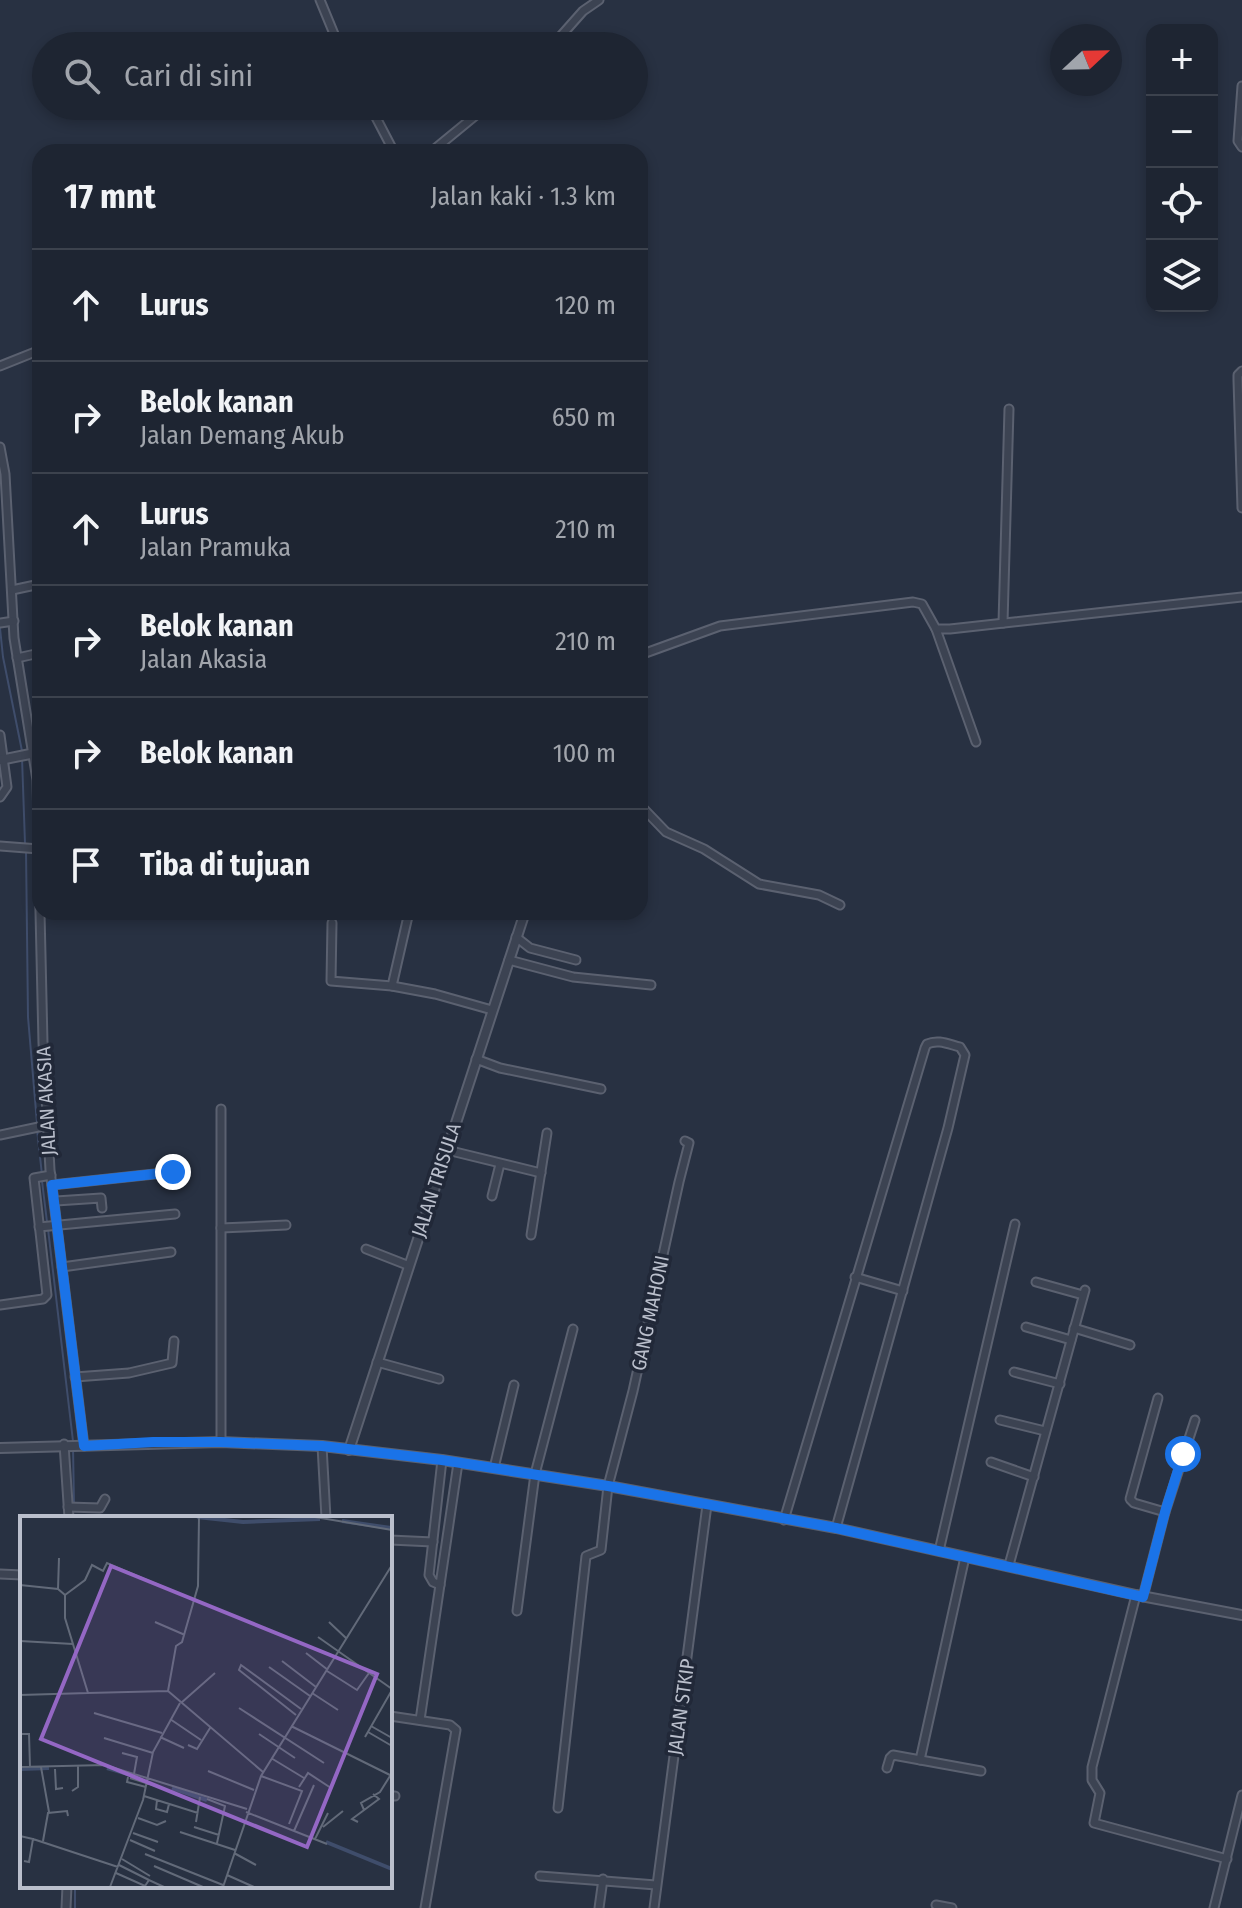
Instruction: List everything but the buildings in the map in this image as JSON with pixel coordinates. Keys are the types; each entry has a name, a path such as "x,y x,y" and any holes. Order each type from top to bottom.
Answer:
{"street":[{"path":"320,0 333,32"},
{"path":"564,32 583,11 599,0"},
{"path":"1242,86 1238,141 1242,147"},
{"path":"377,120 390,144"},
{"path":"441,144 470,120"},
{"path":"0,366 32,353"},
{"path":"1242,371 1238,380 1242,508"},
{"path":"1003,623 1009,409"},
{"name":"JALAN AKASIA","path":"0,447 5,474 4,531 12,590 7,622 32,733"},
{"path":"1,572 11,571"},
{"path":"12,590 32,586"},
{"path":"938,629 1242,597"},
{"path":"648,652 720,626 913,602 922,604 938,629 976,742"},
{"path":"17,658 32,655"},
{"path":"0,735 7,787 0,797"},
{"path":"2,760 32,754"},
{"path":"648,813 666,832 704,849 759,884 819,895 840,905"},
{"path":"0,833 1,846 32,848"},
{"name":"JALAN AKASIA","path":"39,920 49,1175 56,1201 75,1377 74,1508 70,1516"},
{"path":"392,986 407,920"},
{"name":"JALAN TRISULA","path":"349,1450 522,920"},
{"path":"332,923 331,981 392,986 492,1010"},
{"path":"516,937 530,948 576,960"},
{"path":"509,960 573,977 651,985"},
{"path":"784,1520 927,1044 936,1041 960,1047 965,1055 836,1528"},
{"path":"476,1059 500,1068 601,1089"},
{"path":"221,1109 221,1442"},
{"path":"0,1135 46,1125"},
{"path":"531,1235 547,1133"},
{"name":"GANG MAHONI","path":"558,1808 586,1556 601,1550 608,1486 689,1149 689,1143 685,1141"},
{"path":"447,1150 541,1173"},
{"path":"492,1196 500,1164"},
{"path":"52,1185 173,1172"},
{"path":"0,1305 46,1298 34,1178 49,1175"},
{"path":"56,1201 101,1198 102,1208"},
{"path":"39,1227 175,1214"},
{"path":"939,1551 1015,1224"},
{"path":"221,1228 286,1225"},
{"path":"366,1249 407,1265"},
{"path":"62,1267 171,1252"},
{"path":"855,1277 903,1291"},
{"path":"1009,1565 1084,1292 1036,1282"},
{"path":"1026,1327 1071,1340"},
{"path":"1074,1328 1130,1345"},
{"path":"517,1611 535,1474 573,1329"},
{"path":"75,1377 129,1373 172,1363 174,1341"},
{"path":"377,1362 439,1379"},
{"path":"1014,1372 1060,1384"},
{"path":"494,1468 514,1385"},
{"path":"1158,1398 1130,1499 1165,1512"},
{"path":"1000,1420 1045,1431"},
{"path":"1195,1420 1140,1596 1092,1767 1092,1780 1100,1793 1094,1823 1227,1859"},
{"path":"0,1448 221,1442 322,1446 442,1460 608,1486 836,1528 1140,1596 1242,1615"},
{"path":"322,1446 326,1516"},
{"path":"440,1585 433,1582 429,1575 442,1460"},
{"path":"991,1462 1034,1477"},
{"path":"420,1720 458,1463"},
{"path":"74,1508 100,1508 105,1499"},
{"name":"JALAN STKIP","path":"654,1908 711,1506"},
{"path":"392,1540 433,1542"},
{"path":"920,1760 965,1557"},
{"path":"0,1574 20,1575"},
{"path":"392,1716 450,1725 457,1733 443,1796 425,1908"},
{"path":"887,1768 893,1755 981,1771"},
{"path":"1214,1908 1242,1795"},
{"path":"540,1876 656,1885"},
{"path":"599,1908 603,1879"},
{"path":"66,1908 67,1888"},
{"path":"936,1905 952,1908"}],"waterway":[{"path":"0,628 22,751"},
{"path":"22,758 25,843"},
{"path":"26,850 28,1017 37,1123"},
{"path":"37,1129 42,1175"},
{"path":"42,1181 47,1222"},
{"path":"48,1229 73,1441"},
{"path":"73,1447 74,1505"},
{"path":"75,1888 75,1908"}],"route":[{"path":"173,1172 52,1185 84,1446 221,1442 322,1446 442,1460 608,1486 836,1528 1143,1597 1183,1454"}]}
